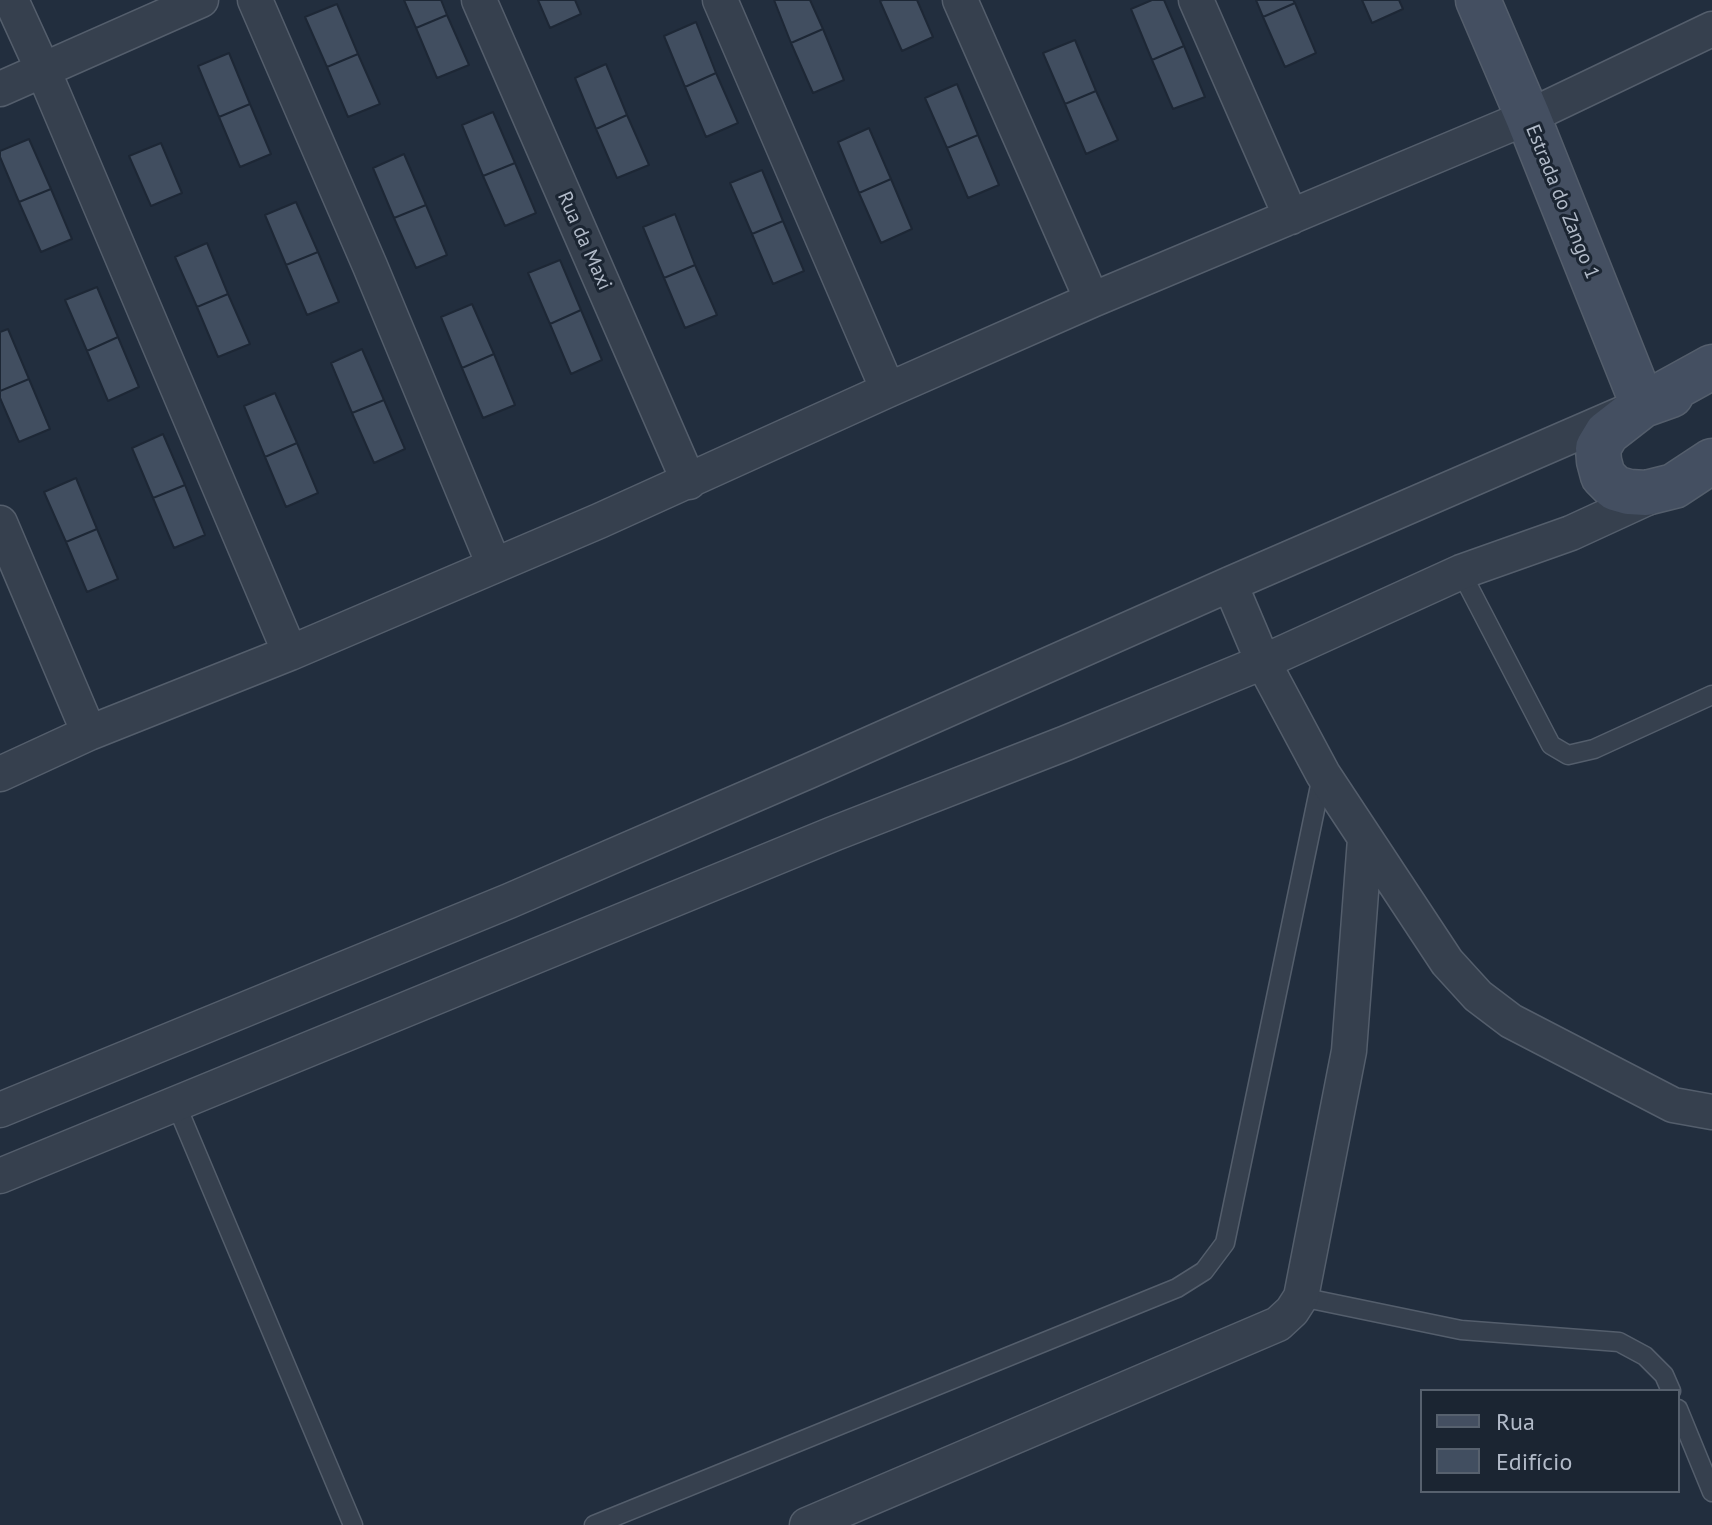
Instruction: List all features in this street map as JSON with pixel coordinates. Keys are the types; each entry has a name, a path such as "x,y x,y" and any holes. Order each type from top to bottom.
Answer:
{"street":[{"path":"11,0 290,653"},
{"path":"0,89 201,0"},
{"path":"255,0 494,565"},
{"name":"Rua da Maxi","path":"479,0 689,482"},
{"path":"720,0 888,390"},
{"path":"960,0 1092,300"},
{"path":"1196,0 1291,217"},
{"name":"Estrada do Zango 1","path":"1478,0 1643,405"},
{"path":"0,774 89,733 290,653 689,482 1092,300 1528,117 1712,29"},
{"path":"1699,471 1646,493 1629,492 1615,488 1603,476 1598,448 1607,433 1643,405 1712,367"},
{"path":"0,1110 509,901 1643,405 1679,391 1701,390 1712,394"},
{"path":"0,1176 833,834 1263,662 1461,572 1571,533 1699,471"},
{"path":"0,523 89,733"},
{"path":"1230,584 1263,662 1323,774 1447,962 1478,996 1511,1021 1673,1105 1712,1112"},
{"path":"807,1525 1278,1324 1292,1311 1301,1297 1349,1051 1365,839"}],"lane":[{"path":"1461,572 1551,745 1568,755 1594,749 1712,695"},
{"path":"594,1525 1177,1288 1204,1271 1225,1243 1323,774"},
{"path":"176,1104 353,1525"},
{"path":"1301,1297 1461,1330 1619,1342 1645,1356 1664,1375 1670,1389"},
{"path":"1680,1414 1712,1492"}],"building":[{"path":"404,0 441,0 447,15 416,28"},
{"path":"538,0 575,0 581,14 550,28"},
{"path":"774,0 810,0 823,29 791,43"},
{"path":"917,0 933,37 902,51 880,1"},
{"path":"1152,0 1164,0 1184,46 1152,60 1131,9"},
{"path":"1256,0 1293,0 1295,3 1263,17"},
{"path":"1362,0 1399,0 1403,9 1372,23"},
{"path":"1295,3 1316,53 1285,67 1263,17"},
{"path":"337,4 358,54 327,67 305,17"},
{"path":"447,15 469,65 437,78 416,28"},
{"path":"696,22 716,73 685,87 664,36"},
{"path":"823,29 844,80 813,93 791,43"},
{"path":"1075,40 1096,91 1065,104 1043,53"},
{"path":"1184,46 1205,97 1173,109 1152,60"},
{"path":"229,53 250,104 219,117 198,66"},
{"path":"358,54 380,104 348,117 327,67"},
{"path":"606,64 627,115 596,129 575,78"},
{"path":"716,73 738,123 706,137 685,87"},
{"path":"957,84 978,135 947,148 925,98"},
{"path":"1096,91 1118,140 1086,154 1065,104"},
{"path":"250,104 271,154 240,167 219,117"},
{"path":"493,112 515,163 483,176 462,125"},
{"path":"627,115 649,165 617,178 596,129"},
{"path":"869,128 891,179 859,193 838,142"},
{"path":"978,135 999,185 968,198 947,148"},
{"path":"29,139 51,189 19,202 0,151"},
{"path":"161,143 182,193 151,206 129,156"},
{"path":"404,154 426,205 394,218 373,168"},
{"path":"515,163 536,213 505,226 483,176"},
{"path":"762,170 783,221 752,234 730,183"},
{"path":"891,179 912,229 881,243 859,193"},
{"path":"51,189 72,239 41,252 19,202"},
{"path":"296,202 318,252 286,265 265,215"},
{"path":"426,205 447,255 416,268 394,218"},
{"path":"675,214 695,265 664,278 643,227"},
{"path":"783,221 804,271 773,284 752,234"},
{"path":"207,243 228,294 197,307 175,257"},
{"path":"318,252 339,302 307,315 286,265"},
{"path":"560,260 581,310 550,324 528,273"},
{"path":"695,265 717,315 685,328 664,278"},
{"path":"97,287 118,337 87,351 65,300"},
{"path":"228,294 250,344 218,357 197,307"},
{"path":"472,304 494,354 462,368 441,317"},
{"path":"581,310 602,360 571,374 550,324"},
{"path":"8,329 29,379 0,391 0,332"},
{"path":"118,337 139,387 108,401 87,351"},
{"path":"362,349 384,400 352,413 331,363"},
{"path":"494,354 515,405 483,418 462,368"},
{"path":"29,379 50,429 19,442 0,398 0,391"},
{"path":"275,393 297,443 265,457 244,406"},
{"path":"384,400 405,449 374,463 352,413"},
{"path":"163,434 185,485 153,498 132,448"},
{"path":"297,443 318,493 286,507 265,457"},
{"path":"76,478 97,529 66,542 44,492"},
{"path":"185,485 205,535 174,548 153,498"},
{"path":"97,529 118,579 87,592 66,542"}]}
